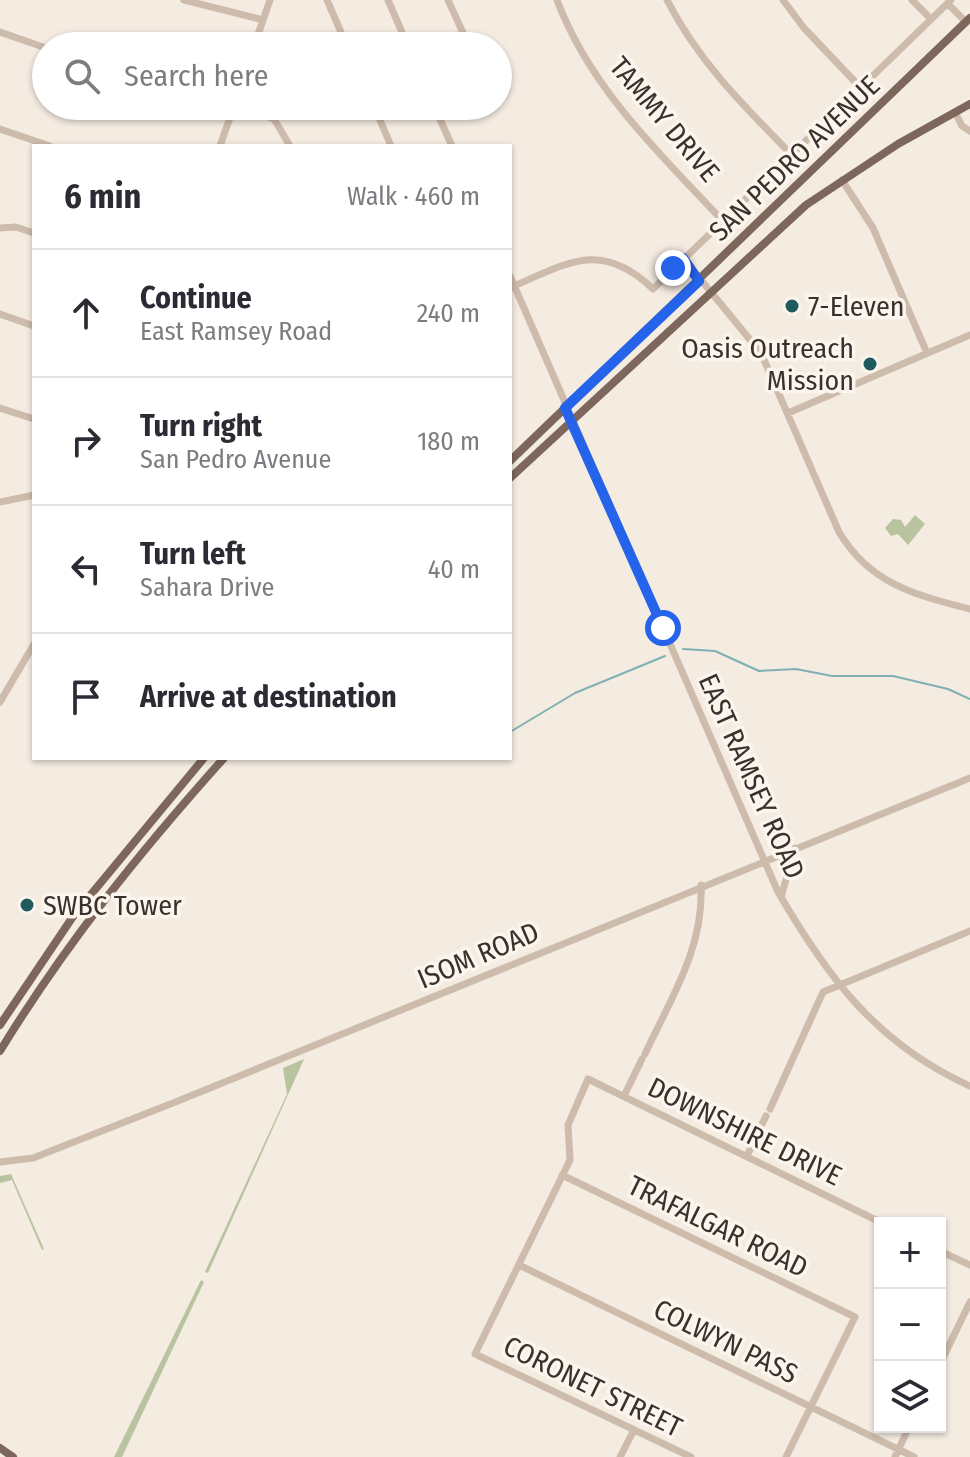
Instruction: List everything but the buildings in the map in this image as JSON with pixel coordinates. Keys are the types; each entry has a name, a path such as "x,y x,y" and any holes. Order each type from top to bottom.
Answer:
{"main road":[{"name":"SAN PEDRO AVENUE","path":"512,459 968,20"},
{"name":"SAN PEDRO AVENUE","path":"512,476 573,423 709,291 806,205 842,180 970,104"},
{"path":"0,1025 68,923 202,760"},
{"path":"0,1051 79,931 132,860 222,760"},
{"path":"68,923 79,931"},
{"path":"56,941 67,949"},
{"path":"0,1448 13,1457"}],"street":[{"path":"184,0 263,20"},
{"path":"259,32 270,0"},
{"path":"327,0 341,32"},
{"path":"388,0 402,32"},
{"path":"448,0 463,32"},
{"name":"TAMMY DRIVE","path":"557,0 584,55 612,97 722,220"},
{"path":"667,0 688,37 721,82 791,154"},
{"path":"783,0 804,28 860,87"},
{"path":"912,0 931,19"},
{"path":"950,2 968,20"},
{"name":"SAN PEDRO AVENUE","path":"512,287 573,262 597,258 624,265 653,289 950,2"},
{"path":"0,32 32,43"},
{"path":"955,112 962,126 970,131"},
{"path":"221,144 230,120"},
{"path":"275,120 289,144"},
{"path":"380,120 390,144"},
{"path":"440,120 451,144"},
{"path":"0,129 44,144"},
{"path":"842,180 873,228 927,353"},
{"path":"0,228 16,227 32,232"},
{"path":"683,258 699,281 757,346 839,532 854,555 874,574 897,588 970,609"},
{"name":"EAST RAMSEY ROAD","path":"512,287 781,897 836,983 891,1038 970,1086"},
{"path":"0,314 32,325"},
{"path":"788,413 970,335"},
{"path":"0,408 32,418"},
{"path":"0,502 32,495"},
{"path":"0,702 32,647"},
{"name":"ISOM ROAD","path":"0,1162 33,1158 178,1101 701,885 970,778"},
{"path":"781,897 795,848"},
{"path":"624,1096 696,943 702,922 701,885"},
{"path":"747,1156 823,992 836,983 970,931"},
{"name":"DOWNSHIRE DRIVE","path":"562,1175 570,1160 568,1125 588,1079 874,1219"},
{"path":"519,1265 562,1175"},
{"name":"TRAFALGAR ROAD","path":"562,1175 855,1317 811,1406"},
{"path":"946,1254 970,1265"},
{"name":"CORONET STREET","path":"519,1265 475,1354 691,1457"},
{"name":"COLWYN PASS","path":"519,1265 811,1406 897,1453 914,1457"},
{"path":"941,1361 970,1302"},
{"path":"786,1457 811,1406"},
{"path":"620,1457 634,1430"},
{"path":"897,1453 906,1433"}],"green space":[{"path":"915,515 925,524 908,545 898,534 891,536 885,528 893,519 901,520 905,527"},
{"path":"304,1059 208,1273 205,1272 287,1094 283,1068"},
{"path":"11,1174 42,1250 12,1180 0,1183 0,1176"},
{"path":"201,1280 204,1282 122,1457 114,1457"}],"waterway":[{"path":"683,649 715,651 759,671 796,669 832,676 893,676 948,689 970,699"},
{"path":"512,731 575,693 665,656"}],"place":[{"name":"7-Eleven","path":"792,306"},
{"name":"Oasis Outreach Mission","path":"870,364"},
{"name":"SWBC Tower","path":"27,905"}],"route":[{"path":"663,628 610,503 565,408 699,281 683,258 673,268"}]}
